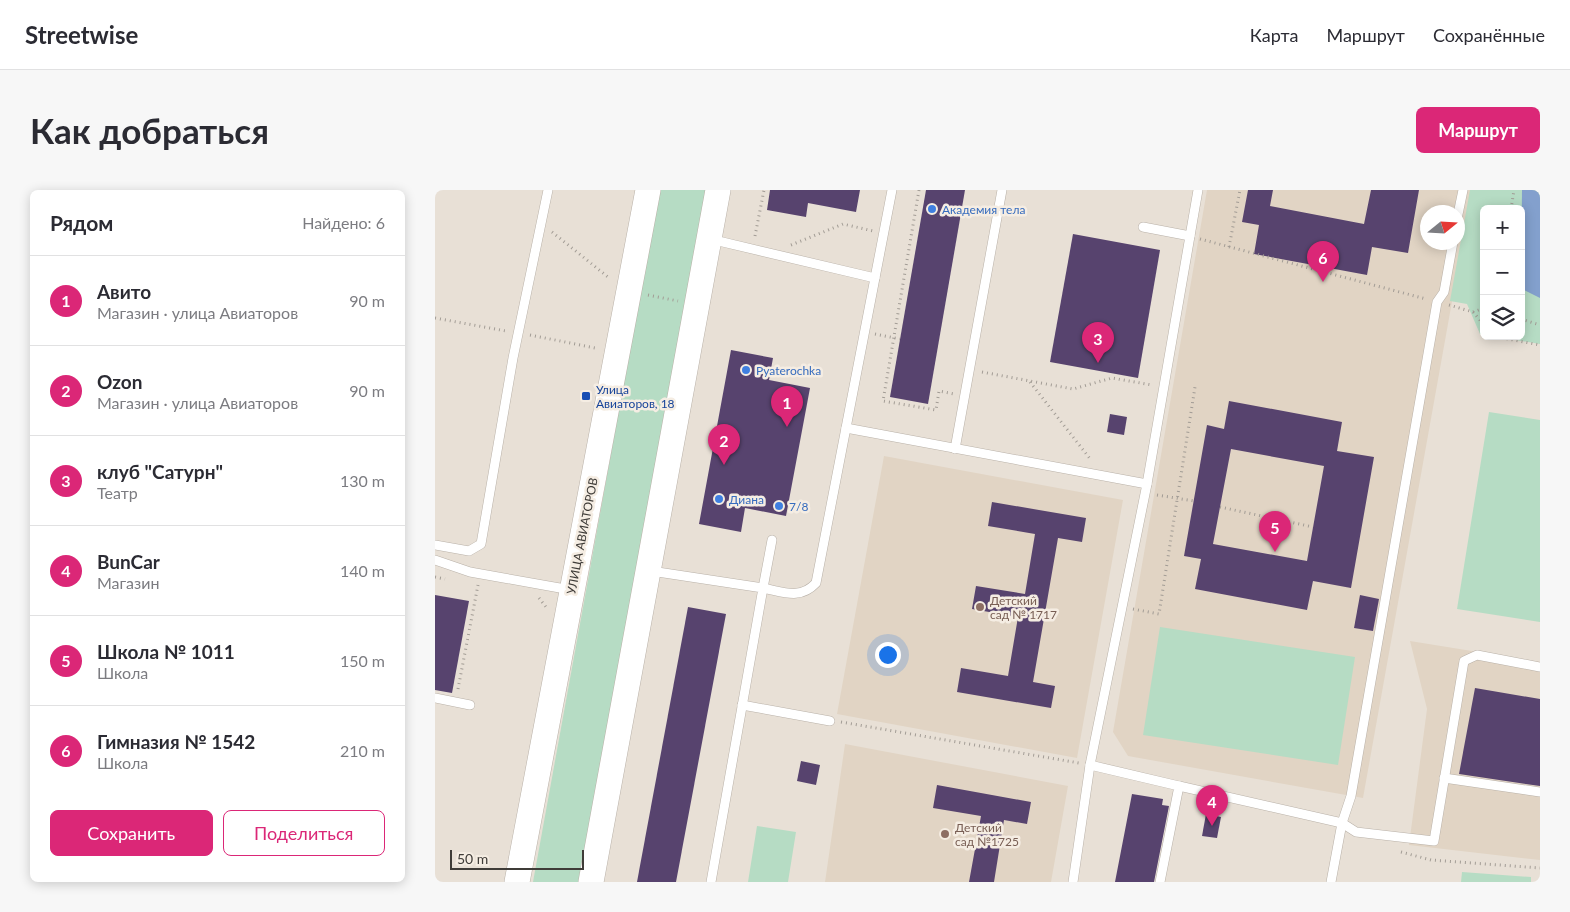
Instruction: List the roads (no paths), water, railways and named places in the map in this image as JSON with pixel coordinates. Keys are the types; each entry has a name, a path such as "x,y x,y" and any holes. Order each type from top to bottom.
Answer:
{"street":[{"name":"УЛИЦА АВИАТОРОВ","path":"517,882 648,190"},
{"path":"591,882 717,190"}],"lane":[{"path":"435,545 469,551 481,544 513,358 548,190"},
{"path":"648,571 799,594 809,590 816,583 892,190"},
{"path":"955,449 1002,190"},
{"path":"1073,882 1090,765 1147,484 1199,190"},
{"path":"1460,205 1463,190"},
{"path":"1143,227 1190,236"},
{"path":"707,239 875,278"},
{"path":"1331,882 1342,824 1351,796 1437,302 1444,292 1452,250"},
{"path":"846,428 1147,484"},
{"path":"711,882 772,540"},
{"path":"435,560 470,572 571,591"},
{"path":"1090,765 1342,824 1356,832 1434,841 1464,661 1477,655 1540,667"},
{"path":"435,698 470,705"},
{"path":"742,705 830,721"},
{"path":"1443,778 1540,792"},
{"path":"1160,882 1179,786"}],"water":[{"path":"1522,190 1540,190 1540,298 1525,290 1525,205 1522,205"}],"place":[{"name":"Академия тела","path":"932,209"},
{"name":"Гимназия № 1542","path":"1323,282"},
{"name":"клуб \"Сатурн\"","path":"1098,363"},
{"name":"Pyaterochka","path":"746,370"},
{"name":"Улица Авиаторов, 18","path":"586,396"},
{"name":"Авито","path":"787,427"},
{"name":"Ozon","path":"724,465"},
{"name":"Диана","path":"719,499"},
{"name":"7/8","path":"779,506"},
{"name":"Школа № 1011","path":"1275,552"},
{"name":"Детский сад № 1717","path":"980,607"},
{"name":"BunCar","path":"1212,826"},
{"name":"Детский сад №1725","path":"945,834"}]}
